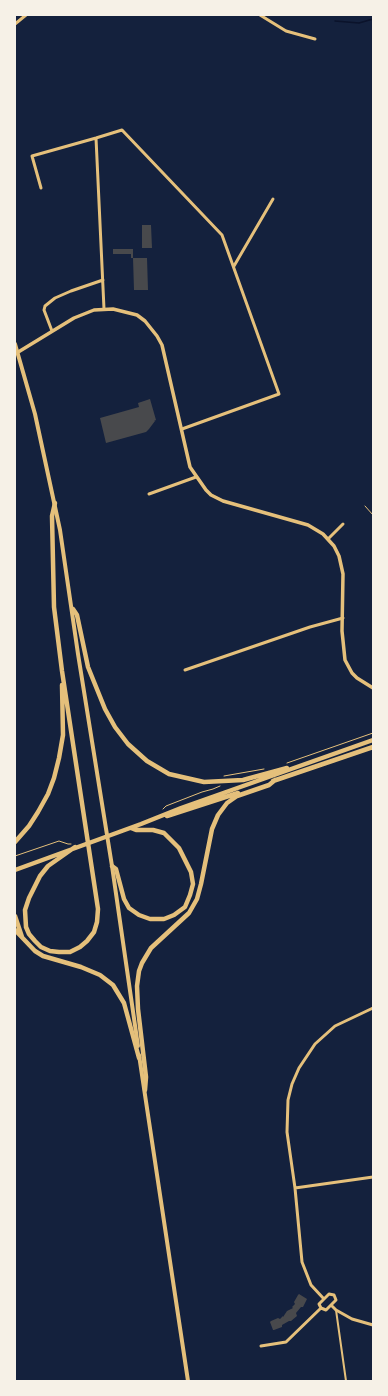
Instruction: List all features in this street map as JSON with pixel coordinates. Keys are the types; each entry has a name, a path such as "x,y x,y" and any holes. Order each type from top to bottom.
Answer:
{"main road":[{"path":"15,344 35,414 60,530 112,866 139,1058 188,1381"},
{"path":"54,503 52,516 54,607 62,671 98,909 97,922 94,932 88,941 70,952 50,951 41,947 34,941 26,927 25,910 40,876 48,866 75,847"},
{"path":"73,609 77,615 88,667 105,709 115,727 128,744 147,761 169,774 204,782 243,780 299,764 310,763"},
{"path":"15,842 29,826 38,812 48,794 54,778 63,735 62,671"},
{"path":"15,868 131,828 181,808 373,740"},
{"path":"141,824 182,812 373,747"},
{"path":"145,1090 146,1077 138,1009 137,986 139,971 142,963 151,948 189,913 197,899 212,830 215,819 220,811 227,803 237,796 269,785 275,780"},
{"path":"112,866 116,869 124,899 130,908 139,915 150,919 164,919 174,915 185,907 193,884 191,872 179,848 164,833 153,830 136,830 131,828"},
{"path":"15,916 23,940"},
{"path":"15,930 23,940 42,956 81,967 100,975 113,985 124,1003 139,1058"}],"street":[{"path":"15,24 26,15"},
{"path":"260,15 286,31 315,39"},
{"path":"41,188 32,156 122,130 222,235 279,394 182,429"},
{"path":"96,138 104,309"},
{"path":"234,266 273,199"},
{"path":"52,331 44,310 45,306 55,298 103,280"},
{"path":"15,354 84,313 104,309 113,309 137,315 145,321 157,336 164,350 190,467 206,490 211,495 222,501 308,525 318,530 334,546 341,563 343,582 343,646 345,660 352,673 373,688"},
{"path":"149,494 196,476"},
{"path":"328,539 343,524"},
{"path":"185,670 310,627 343,618"},
{"path":"324,1299 311,1285 302,1262 295,1188 287,1132 288,1100 299,1068 315,1044 335,1026 373,1008"},
{"path":"295,1188 373,1177"},
{"path":"261,1346 286,1342 321,1308 320,1304 329,1294 334,1295 336,1300 326,1310 321,1308"},
{"path":"331,1305 336,1310 352,1319 373,1325"},
{"path":"336,1310 346,1381"}],"path":[{"path":"365,506 373,515"},
{"path":"283,764 313,755 373,733"},
{"path":"226,775 265,769"},
{"path":"161,813 166,806 219,787 222,784"},
{"path":"15,856 59,841 68,844"}],"building":[{"path":"142,225 151,225 152,248 142,248"},
{"path":"113,249 133,249 133,258 131,258 131,254 113,254"},
{"path":"133,258 147,258 148,290 134,290"},
{"path":"150,399 156,420 146,432 106,443 100,418 139,407 138,403"},
{"path":"299,1294 307,1299 303,1307 301,1307 296,1313 297,1316 291,1321 282,1325 282,1327 273,1330 270,1322 278,1318 280,1319 287,1311 293,1308 292,1307 295,1304 294,1302"}],"waterway":[{"path":"335,21 359,23 373,19"}]}
